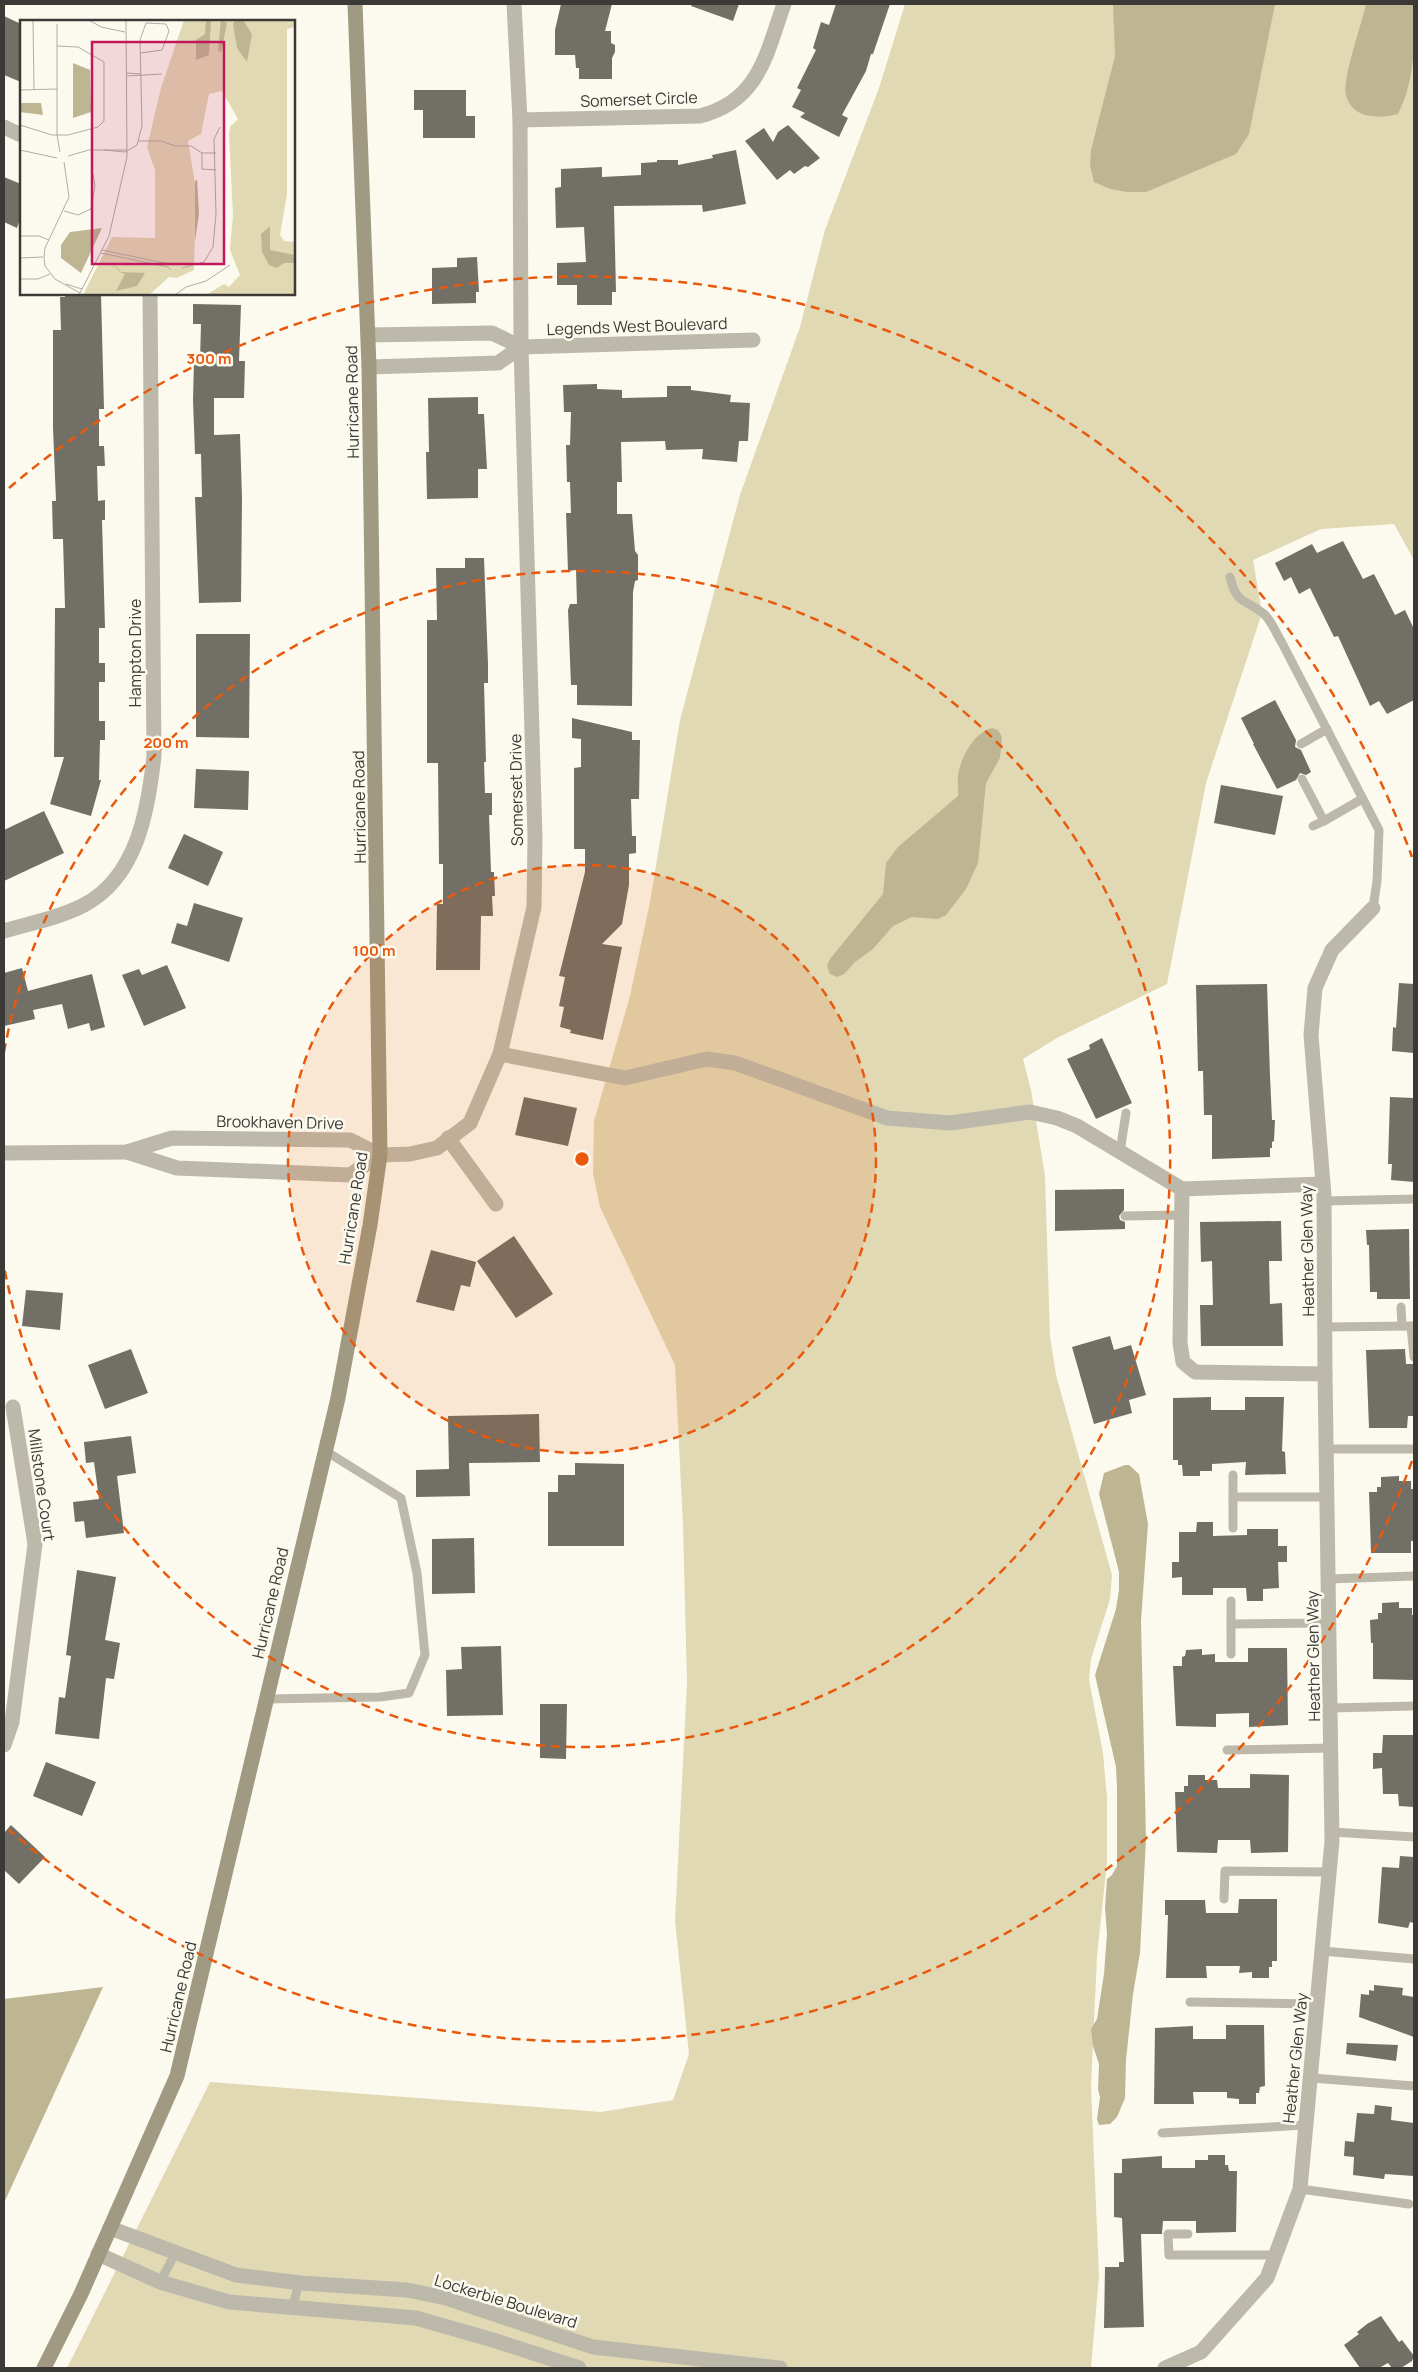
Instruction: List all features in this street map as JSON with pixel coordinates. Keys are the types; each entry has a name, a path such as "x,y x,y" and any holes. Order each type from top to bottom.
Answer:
{"street":[{"name":"Hurricane Road","path":"44,2368 110,2228 177,2076 345,1359 370,1225 380,1155 369,367 354,4"},
{"path":"369,367 498,363 522,347 520,120 514,4"},
{"name":"Somerset Circle","path":"520,120 700,116 726,107 747,90 758,74 784,4"},
{"path":"4,127 20,135"},
{"name":"Hampton Drive","path":"4,931 66,913 101,894 120,876 133,849 144,817 154,756 150,295"},
{"name":"Legends West Boulevard","path":"368,334 492,333 522,347 753,340"},
{"name":"Somerset Drive","path":"380,1155 419,1152 437,1148 470,1123 500,1054 534,903 535,838 522,347"},
{"name":"Heather Glen Way","path":"1164,2368 1201,2352 1267,2278 1300,2189 1312,2078 1332,1832 1324,1200 1311,1035 1315,988 1332,950 1373,908"},
{"path":"500,1054 625,1078 707,1059 735,1063 887,1118 950,1123 1030,1112 1057,1118 1077,1126 1182,1189 1323,1184"},
{"name":"Brookhaven Drive","path":"4,1153 127,1152 172,1138 350,1140 380,1155 350,1175 177,1168 127,1152"},
{"path":"448,1138 496,1204"},
{"path":"1182,1189 1180,1215 1180,1343 1182,1362 1195,1372 1325,1374"},
{"name":"Millstone Court","path":"4,1745 12,1722 35,1544 13,1407"},
{"name":"Lockerbie Boulevard","path":"110,2228 236,2275 299,2283 407,2290 446,2298 593,2346 780,2368"},
{"path":"98,2254 160,2282 229,2302 292,2309 416,2318 493,2340 579,2368"}],"lane":[{"path":"1230,577 1234,593 1246,604 1266,615 1379,830 1377,881 1373,908"},
{"path":"1302,744 1327,730"},
{"path":"1302,780 1324,821"},
{"path":"1313,826 1362,799"},
{"path":"1120,1152 1126,1113"},
{"path":"1324,1200 1414,1199"},
{"path":"1125,1216 1180,1215"},
{"path":"1401,1307 1409,1326 1414,1357"},
{"path":"1326,1327 1409,1326"},
{"path":"1328,1449 1414,1449"},
{"path":"266,1699 380,1697 409,1693 425,1655 418,1573 401,1498 324,1450"},
{"path":"1233,1475 1233,1528"},
{"path":"1233,1498 1328,1496"},
{"path":"1329,1578 1414,1576"},
{"path":"1231,1601 1231,1654"},
{"path":"1231,1624 1330,1623"},
{"path":"1331,1708 1414,1706"},
{"path":"1227,1750 1331,1748"},
{"path":"1332,1832 1414,1837"},
{"path":"1224,1899 1224,1871 1330,1872"},
{"path":"1322,1951 1414,1959"},
{"path":"1190,2002 1318,2004"},
{"path":"1312,2078 1414,2086"},
{"path":"1162,2133 1306,2125"},
{"path":"1300,2189 1409,2204"},
{"path":"1188,2234 1168,2234 1169,2255 1277,2255"},
{"path":"160,2282 176,2252"},
{"path":"292,2309 299,2283"}],"shaded area":[{"path":"905,4 1414,4 1414,560 1394,524 1321,529 1253,560 1262,613 1206,783 1167,984 1057,1038 1023,1059 1031,1090 1045,1176 1050,1336 1056,1375 1112,1575 1110,1599 1091,1659 1089,1680 1103,1753 1107,1798 1107,1862 1097,1956 1091,2087 1099,2276 1091,2368 67,2368 210,2082 601,2112 673,2100 689,2054 675,1921 687,1682 683,1526 675,1365 600,1207 593,1173 594,1121 630,996 650,902 680,720 740,495 800,327 825,230 879,88"},
{"path":"1113,4 1275,4 1249,134 1236,154 1146,192 1127,192 1110,189 1094,182 1090,165 1091,150 1115,56"},
{"path":"1366,4 1414,4 1414,46 1411,74 1404,101 1398,114 1375,117 1360,113 1349,103 1346,95 1347,76"},
{"path":"992,728 998,730 1002,737 1000,758 986,783 978,863 966,889 946,915 938,919 912,917 893,926 873,949 855,962 844,974 837,977 830,974 827,966 830,959 883,894 886,863 898,847 958,796 958,776 961,762 973,741 979,735"},
{"path":"1129,1465 1139,1474 1148,1524 1141,1621 1146,1839 1140,1953 1133,1994 1126,2060 1125,2098 1117,2117 1110,2124 1099,2125 1097,2119 1100,2097 1098,2089 1099,2064 1093,2046 1091,2029 1097,2019 1104,1974 1107,1934 1105,1908 1107,1879 1112,1875 1117,1866 1117,1788 1116,1767 1095,1675 1116,1609 1119,1572 1099,1494 1104,1473"},
{"path":"103,1987 4,2203 4,1999"}],"building":[{"path":"561,4 612,4 605,31 611,31 611,43 615,45 615,52 612,58 612,79 579,79 579,68 576,68 575,55 555,55 555,30"},
{"path":"692,4 739,4 733,21 691,6"},
{"path":"836,4 890,4 866,71 842,115 848,118 839,137 800,117 805,113 792,107 801,90 797,88 816,50 813,48 821,22 829,25"},
{"path":"4,16 20,24 20,82 4,75"},
{"path":"414,90 466,90 466,116 475,116 475,138 423,138 423,110 414,110"},
{"path":"788,125 820,158 794,174 790,170 777,180 745,141 764,128 773,142 778,132"},
{"path":"736,150 746,204 703,212 702,205 614,206 616,292 612,292 612,305 577,305 577,285 557,285 557,263 586,262 584,227 556,228 555,188 561,187 561,169 602,167 602,177 641,175 641,163 657,162 657,160 678,160 678,165 713,158 712,155"},
{"path":"4,177 20,184 20,219 17,228 4,222"},
{"path":"477,257 479,292 476,292 476,303 432,304 432,268 457,267 457,258"},
{"path":"65,295 101,295 104,409 99,409 99,446 104,446 105,466 97,466 98,501 105,500 105,520 102,520 105,628 99,628 99,663 105,663 105,682 99,682 99,721 105,721 105,740 100,740 99,780 101,780 91,816 50,804 64,757 54,757 55,608 65,608 63,539 53,539 52,501 56,501 53,428 53,330 61,330 60,297 65,297"},
{"path":"193,304 241,305 239,361 245,361 244,398 214,398 214,435 240,434 242,498 241,602 199,603 195,497 202,497 201,454 195,454 193,400 194,360 200,360 201,324 193,324"},
{"path":"597,384 597,389 622,390 622,398 667,397 667,386 691,386 691,390 731,395 730,402 750,403 748,441 739,441 737,462 702,459 703,449 666,450 665,441 621,442 622,482 617,482 617,514 632,514 635,551 638,555 638,580 635,581 633,592 632,706 577,705 577,685 571,685 568,610 570,604 577,604 576,570 568,571 566,513 571,513 570,482 567,482 566,445 570,445 571,412 564,412 563,385"},
{"path":"478,397 478,414 484,414 487,469 478,469 478,498 427,499 426,452 429,452 428,398"},
{"path":"1343,541 1363,579 1374,574 1395,615 1405,610 1414,629 1414,700 1387,714 1379,701 1370,706 1338,636 1334,637 1310,588 1299,594 1291,577 1284,581 1275,563 1312,544 1317,553"},
{"path":"465,558 484,558 488,664 488,683 484,683 485,793 492,793 492,815 489,815 491,872 494,872 495,896 492,896 493,916 481,916 480,970 436,970 437,904 443,904 443,864 439,864 438,763 427,763 427,620 437,620 436,568 465,568"},
{"path":"196,634 250,634 249,738 196,737"},
{"path":"1275,700 1296,740 1295,747 1301,750 1311,772 1306,775 1300,773 1296,780 1277,789 1241,718"},
{"path":"572,718 632,732 632,740 640,740 639,799 631,799 632,836 636,836 636,853 629,854 629,885 622,924 602,944 622,947 603,1040 570,1033 571,1030 560,1027 564,1007 559,1006 565,977 559,976 585,872 585,849 574,849 574,768 581,767 581,739 572,738"},
{"path":"196,769 249,771 248,810 194,808"},
{"path":"1221,785 1283,796 1275,835 1214,823"},
{"path":"44,811 64,853 4,881 4,830"},
{"path":"184,834 223,852 208,886 168,868"},
{"path":"194,903 243,918 229,962 171,943 177,923 187,926"},
{"path":"167,965 186,1008 144,1026 122,975 139,969 142,975"},
{"path":"22,968 28,991 92,974 105,1027 91,1031 89,1023 68,1029 62,1004 33,1010 35,1019 4,1026 4,973"},
{"path":"1399,983 1414,984 1414,1053 1392,1051 1393,1027 1396,1028"},
{"path":"1267,984 1272,1120 1275,1120 1274,1141 1272,1142 1272,1148 1270,1148 1270,1157 1212,1159 1212,1115 1204,1115 1203,1071 1198,1071 1196,985"},
{"path":"1102,1038 1132,1103 1096,1119 1067,1059 1090,1049 1089,1045"},
{"path":"524,1097 577,1108 568,1146 515,1135"},
{"path":"1390,1097 1414,1098 1414,1182 1391,1180 1392,1164 1388,1164"},
{"path":"1124,1189 1124,1210 1119,1216 1120,1220 1125,1222 1125,1229 1055,1231 1055,1190"},
{"path":"1281,1221 1282,1261 1269,1261 1270,1304 1282,1303 1283,1346 1201,1346 1200,1305 1213,1305 1212,1261 1201,1262 1200,1222"},
{"path":"1409,1229 1410,1299 1377,1299 1377,1292 1370,1292 1369,1245 1367,1245 1366,1230"},
{"path":"514,1236 553,1294 516,1318 477,1261"},
{"path":"431,1250 476,1262 470,1287 461,1285 454,1311 416,1302"},
{"path":"26,1290 63,1293 60,1330 22,1326"},
{"path":"1110,1336 1114,1350 1131,1345 1146,1395 1129,1400 1132,1413 1094,1424 1072,1347"},
{"path":"131,1349 148,1393 105,1409 88,1365"},
{"path":"1405,1349 1406,1364 1414,1364 1414,1416 1408,1416 1407,1428 1369,1428 1366,1350"},
{"path":"1211,1397 1211,1410 1245,1410 1245,1397 1284,1397 1282,1451 1285,1452 1286,1474 1245,1475 1246,1462 1212,1464 1212,1471 1200,1471 1200,1476 1183,1476 1182,1465 1178,1465 1178,1460 1173,1460 1173,1398"},
{"path":"539,1414 540,1462 469,1463 470,1496 416,1497 416,1470 449,1469 448,1416"},
{"path":"131,1436 136,1473 117,1476 124,1533 86,1538 84,1521 75,1522 73,1502 99,1499 94,1462 86,1463 84,1442"},
{"path":"575,1463 624,1464 624,1546 548,1546 548,1492 558,1492 558,1475 575,1475"},
{"path":"1399,1476 1399,1481 1411,1481 1411,1489 1414,1489 1414,1541 1411,1541 1411,1553 1371,1553 1369,1492 1377,1492 1377,1487 1381,1487 1381,1477"},
{"path":"1197,1522 1213,1522 1213,1536 1247,1535 1247,1529 1278,1529 1278,1546 1287,1546 1287,1562 1278,1562 1279,1588 1263,1589 1263,1601 1247,1601 1246,1588 1213,1588 1213,1595 1182,1595 1182,1577 1172,1578 1172,1562 1179,1562 1179,1532 1196,1532"},
{"path":"474,1538 475,1593 432,1594 432,1539"},
{"path":"77,1570 116,1577 105,1640 120,1643 114,1679 106,1678 99,1739 55,1734 59,1697 65,1698 71,1656 66,1655"},
{"path":"1399,1602 1399,1608 1412,1608 1412,1615 1414,1615 1413,1680 1373,1679 1373,1643 1371,1643 1370,1620 1378,1619 1378,1613 1382,1613 1382,1603"},
{"path":"501,1646 503,1715 447,1716 446,1670 462,1669 461,1647"},
{"path":"1248,1648 1287,1648 1288,1725 1249,1727 1249,1713 1216,1714 1216,1727 1176,1726 1173,1666 1182,1666 1182,1657 1185,1656 1186,1650 1202,1649 1202,1655 1215,1654 1215,1662 1248,1662"},
{"path":"540,1704 567,1704 566,1759 540,1758"},
{"path":"1383,1735 1414,1735 1414,1807 1399,1806 1398,1794 1383,1794 1382,1768 1373,1769 1373,1753 1382,1753"},
{"path":"46,1762 96,1782 82,1816 33,1796"},
{"path":"1250,1774 1289,1775 1288,1852 1251,1853 1250,1840 1218,1840 1217,1853 1177,1852 1175,1792 1184,1792 1184,1786 1188,1786 1188,1775 1205,1775 1205,1780 1217,1780 1218,1788 1250,1788"},
{"path":"11,1825 45,1857 19,1884 4,1870 4,1833"},
{"path":"1400,1856 1414,1857 1414,1923 1410,1922 1408,1928 1378,1923 1382,1867 1399,1868"},
{"path":"1239,1899 1277,1899 1277,1961 1272,1961 1272,1967 1269,1967 1269,1978 1252,1978 1252,1972 1239,1973 1240,1966 1206,1966 1207,1978 1166,1978 1168,1915 1165,1915 1165,1900 1205,1900 1206,1913 1238,1913"},
{"path":"1374,1985 1403,1988 1402,1995 1414,1997 1414,2037 1359,2017 1361,1994 1369,1995 1369,1990 1374,1991"},
{"path":"1226,2025 1264,2025 1265,2086 1260,2087 1259,2093 1256,2093 1256,2104 1239,2104 1239,2099 1227,2098 1227,2092 1193,2092 1194,2104 1154,2104 1155,2028 1193,2026 1193,2039 1226,2039"},
{"path":"1347,2043 1398,2045 1396,2061 1346,2054"},
{"path":"1375,2105 1392,2107 1391,2120 1414,2123 1414,2176 1385,2174 1384,2179 1353,2175 1354,2157 1344,2156 1345,2141 1354,2142 1357,2113 1374,2114"},
{"path":"1208,2155 1225,2155 1225,2165 1228,2165 1229,2171 1237,2171 1236,2232 1196,2233 1196,2221 1163,2221 1162,2234 1141,2234 1144,2327 1104,2328 1105,2267 1119,2267 1119,2262 1124,2262 1122,2218 1114,2217 1114,2173 1122,2173 1122,2159 1162,2156 1162,2168 1195,2168 1195,2160 1208,2160"},
{"path":"1381,2316 1399,2342 1402,2340 1414,2356 1412,2361 1401,2368 1392,2368 1388,2363 1379,2368 1360,2368 1344,2345 1359,2334 1357,2332 1367,2324"}]}
